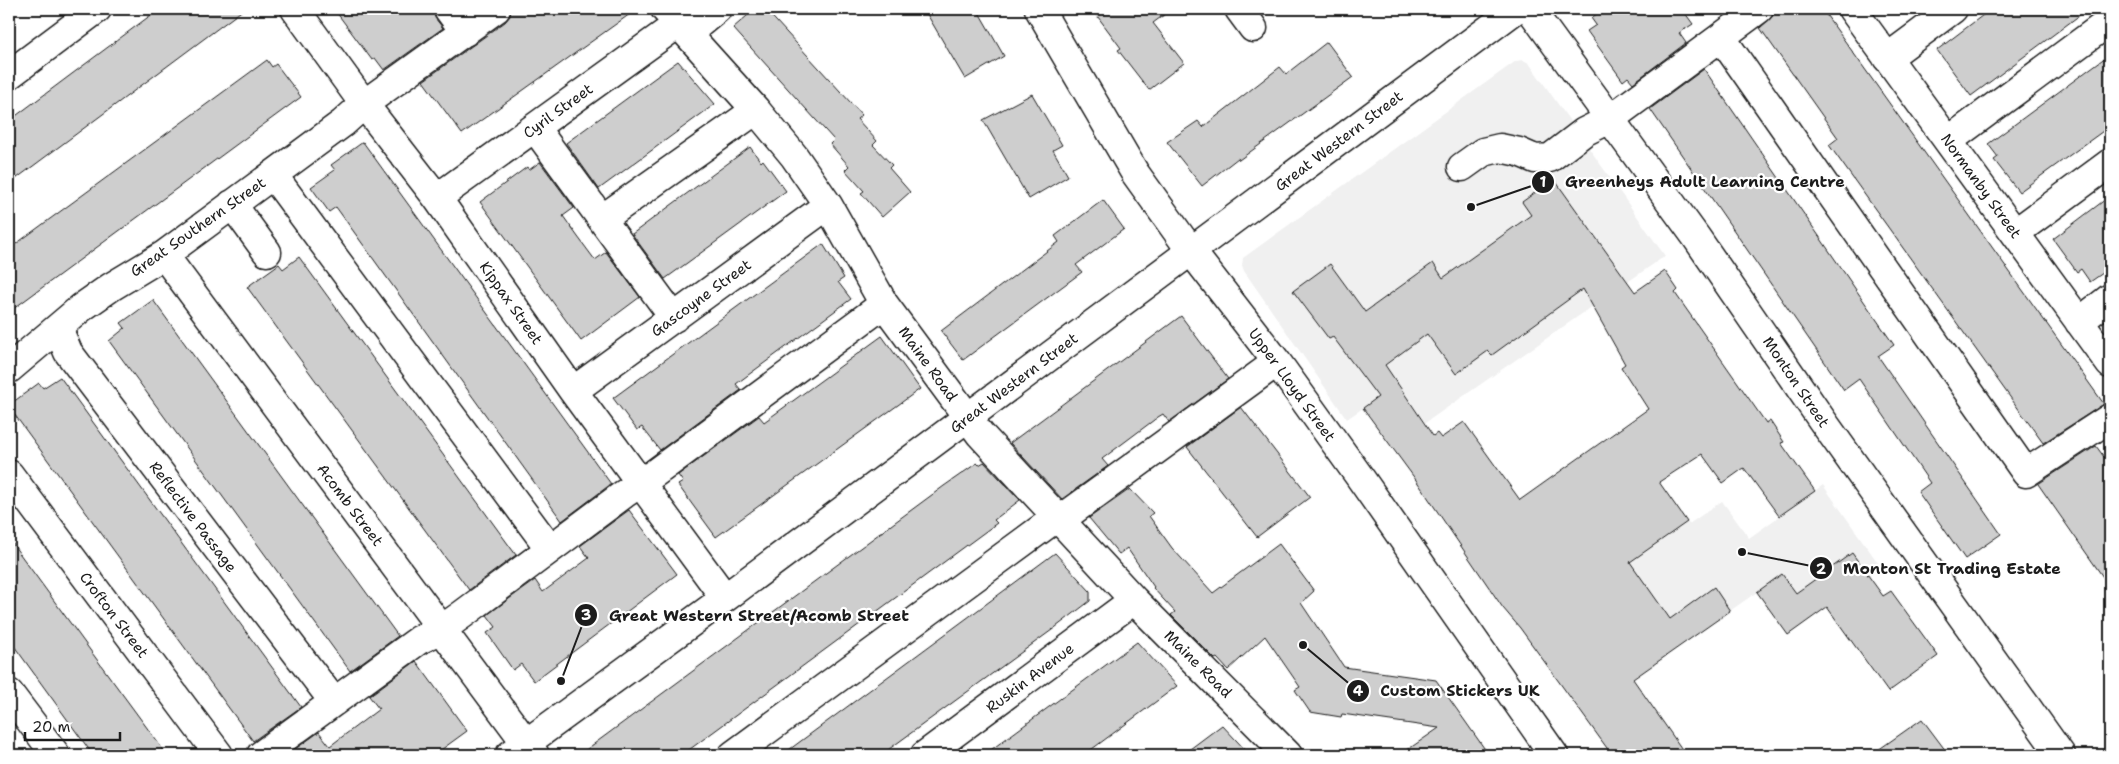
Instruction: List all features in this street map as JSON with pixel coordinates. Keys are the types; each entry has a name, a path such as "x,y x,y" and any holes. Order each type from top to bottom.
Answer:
{"street":[{"path":"9,75 97,9"},
{"name":"Kippax Street","path":"295,9 364,104 437,198 573,391 725,598"},
{"path":"448,9 465,32"},
{"name":"Great Southern Street","path":"9,369 81,308 110,287 164,255 343,123 364,104 496,9"},
{"name":"Cyril Street","path":"437,198 535,128 677,22 717,9"},
{"name":"Upper Lloyd Street","path":"1039,9 1135,174 1191,251 1277,362 1554,755"},
{"name":"Great Western Street","path":"524,751 725,598 1516,9"},
{"name":"Monton Street","path":"1530,9 1696,236 1827,428 2061,755"},
{"path":"1462,167 1483,152 1500,148 1519,152 1536,159 1550,158 1584,132 1610,118 1759,9"},
{"name":"Normanby Street","path":"1852,9 2110,364"},
{"path":"1888,58 1953,9"},
{"path":"1948,141 2110,21"},
{"name":"Maine Road","path":"677,22 756,110 794,156 828,205 884,304 967,417 1059,521 1134,600 1288,755"},
{"path":"1721,37 2026,473 2110,418"},
{"path":"602,219 756,110"},
{"path":"535,128 674,318"},
{"path":"2015,233 2110,163"},
{"path":"273,175 550,549"},
{"path":"232,204 267,252"},
{"name":"Gascoyne Street","path":"573,391 828,205"},
{"name":"Acomb Street","path":"164,255 442,629 524,751"},
{"path":"2080,322 2110,298"},
{"path":"261,755 418,640 442,629 884,304"},
{"name":"Reflective Passage","path":"58,328 68,352 334,702"},
{"path":"733,755 1049,523 1059,521 1277,362"},
{"name":"Crofton Street","path":"9,474 219,755"},
{"name":"Ruskin Avenue","path":"925,755 1134,600"},
{"path":"9,693 56,755"}],"shaded area":[{"path":"1523,60 1529,63 1665,256 1425,423 1398,384 1347,419 1244,271 1242,265 1243,258 1516,61"},
{"path":"1622,428 1689,524 1722,501 1749,538 1823,485 1881,567 1788,635 1757,592 1661,659 1606,583"}],"building":[{"path":"159,9 244,9 9,184 9,121"},
{"path":"334,9 433,9 435,18 443,28 384,70 375,58 372,60"},
{"path":"511,9 637,9 462,134 423,81 505,22 510,16"},
{"path":"755,9 765,9 862,115 857,119 877,141 873,145 892,165 889,168 910,192 882,217 861,193 864,191 845,170 849,166 830,144 834,140 733,28"},
{"path":"924,9 977,9 1004,56 965,79"},
{"path":"1092,9 1172,9 1153,23 1184,63 1149,90 1118,50 1121,48"},
{"path":"1604,9 1682,9 1693,24 1679,33 1686,43 1633,83 1628,77 1623,81 1587,31 1596,25 1591,18"},
{"path":"1774,9 1822,9 2104,404 2043,443 1829,145 1838,138 1760,28 1773,16"},
{"path":"1991,9 2088,9 1971,96 1937,50"},
{"path":"1327,42 1353,77 1239,160 1238,158 1202,186 1167,142 1198,121 1203,127 1280,67 1286,74"},
{"path":"2110,54 2110,126 2019,192 1994,160 1998,157 1988,144"},
{"path":"267,60 272,67 276,64 301,97 9,312 9,249"},
{"path":"678,61 715,104 599,189 566,143"},
{"path":"1704,69 1894,345 1878,356 2001,534 1965,559 1918,492 1930,483 1859,379 1844,390 1650,109"},
{"path":"1032,94 1062,145 1053,150 1068,176 1029,199 983,120"},
{"path":"363,142 611,484 562,521 336,207 329,212 311,187 335,170 331,165"},
{"path":"750,147 761,162 763,160 786,191 665,279 632,234"},
{"path":"540,162 574,208 563,216 595,260 606,252 640,297 581,341 480,202 527,167 529,170"},
{"path":"1554,179 1635,292 1665,271 1678,290 1675,293 1766,423 1770,421 1784,442 1781,443 1815,491 1779,516 1744,468 1723,483 1702,454 1659,482 1687,522 1630,562 1670,619 1714,587 1730,611 1633,679 1686,755 1612,755 1520,628 1503,608 1416,480 1363,408 1378,397 1333,337 1329,339 1293,291 1330,264 1365,312 1433,263 1443,278 1531,215 1522,202","holes":["1583,289 1625,364 1621,367 1648,409 1520,500 1464,422 1441,438 1437,433 1433,436 1385,365 1427,334 1456,374 1488,351 1492,355"]},
{"path":"2110,196 2110,268 2090,282 2081,269 2077,272 2053,239"},
{"path":"1103,200 1124,229 1076,265 1082,272 963,360 941,331 1059,242 1055,236"},
{"path":"823,244 844,278 838,282 851,299 736,384 741,390 660,450 642,427 637,430 613,398"},
{"path":"299,257 516,555 469,590 247,287 279,264 283,269"},
{"path":"153,300 398,636 350,671 109,341 125,328 121,323"},
{"path":"1181,316 1228,379 1169,422 1163,414 1158,417 1102,459 1108,466 1062,499 1010,443"},
{"path":"882,336 920,389 716,537 678,485 683,482 678,475 759,416 764,422"},
{"path":"60,377 301,707 253,741 9,407 9,405 39,383 43,388"},
{"path":"1241,407 1310,497 1257,537 1187,447"},
{"path":"2096,446 2110,465 2110,587 2038,484"},
{"path":"984,462 1020,500 994,520 997,523 682,755 579,755 944,486 977,463 979,465"},
{"path":"1130,489 1153,513 1149,516 1172,548 1213,593 1279,544 1314,591 1301,603 1344,667 1436,680 1489,755 1400,755 1439,728 1342,714 1341,717 1310,712 1295,690 1300,687 1265,636 1228,670 1171,615 1175,612 1153,588 1127,548 1119,554 1089,518"},
{"path":"629,510 677,574 534,681 521,664 513,670 487,633 496,627 487,615 535,580 543,592 589,558 580,546"},
{"path":"9,539 167,755 93,755 9,639"},
{"path":"1055,553 1090,591 1090,601 1056,627 881,755 782,755"},
{"path":"1852,553 1883,596 1891,591 1938,656 1888,692 1827,607 1788,635 1757,592 1782,574 1796,593"},
{"path":"1137,642 1177,686 1084,755 984,755"},
{"path":"416,661 467,731 434,755 287,755 319,732 330,746 379,709 369,696"},
{"path":"1922,719 1949,755 1871,755"},
{"path":"1222,725 1250,755 1182,755"}],"place":[{"name":"Greenheys Adult Learning Centre","path":"1471,207"},
{"name":"Monton St Trading Estate","path":"1742,552"},
{"name":"Custom Stickers UK","path":"1303,645"},
{"name":"Great Western Street/Acomb Street","path":"561,681"}]}
